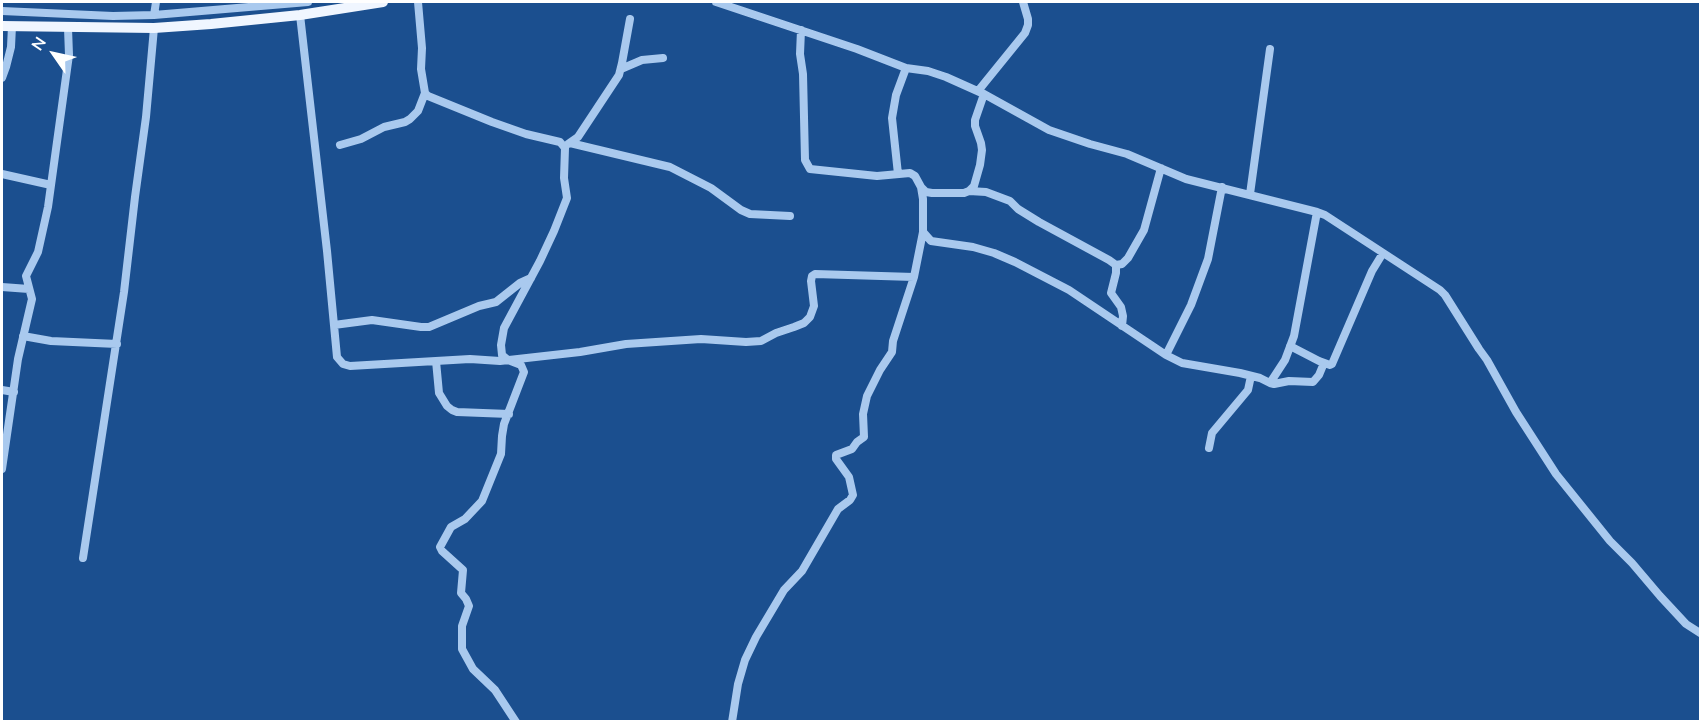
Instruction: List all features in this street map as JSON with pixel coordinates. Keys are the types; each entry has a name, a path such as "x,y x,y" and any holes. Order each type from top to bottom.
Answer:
{"main road":[{"path":"7,26 154,28 300,15 383,2"}],"street":[{"path":"154,15 156,2"},
{"path":"2,11 113,16 154,15 308,2"},
{"path":"340,145 360,139 384,127 405,122 418,111 425,93 421,69 422,48 418,2"},
{"path":"716,2 857,49 906,68 937,74 981,92 1049,130 1126,154 1186,179 1317,212 1383,253 1445,295 1488,360 1516,412 1556,474 1610,541 1660,596 1686,624 1701,633"},
{"path":"969,191 974,186 982,150 975,120 981,92 1025,33 1028,19 1023,2"},
{"path":"300,15 337,357 343,364 350,366 470,359 508,360 626,344 701,339 761,341 804,323 810,317 814,306 811,281 815,274 914,277"},
{"path":"516,722 495,690 473,669 462,649 462,626 469,606 461,592 463,570 440,547 451,527 465,519 486,495 501,454 502,436 524,369 521,365 504,358 501,353 504,328 554,231 567,198 564,178 565,148 578,137 619,75 630,19"},
{"path":"2,78 11,47 7,26"},
{"path":"2,469 23,336 32,299 26,276 38,252 48,207 69,55 68,28"},
{"path":"83,558 117,344 146,117 154,28"},
{"path":"801,30 805,160 810,169 877,176 910,173 915,176 926,192 932,194 986,192 1010,201 1039,222 1116,265 1122,264 1128,258 1144,230 1161,168"},
{"path":"1250,194 1270,49"},
{"path":"621,69 642,60 663,58"},
{"path":"898,174 892,118 896,95 906,68"},
{"path":"425,93 526,134 670,167 711,188 745,213 790,216"},
{"path":"2,174 51,185"},
{"path":"732,722 738,684 745,660 756,637 784,590 802,572 838,509 853,495 849,477 836,459 836,455 852,449 864,437 863,414 867,396 892,352 893,341 914,277 923,232 921,187"},
{"path":"1166,355 1191,305 1208,259 1222,187"},
{"path":"1270,384 1285,360 1298,320 1317,212"},
{"path":"923,232 927,238 935,242 973,247 1015,262 1069,290 1166,355 1182,363 1260,378 1270,384 1289,381 1312,382 1319,375 1324,363"},
{"path":"1290,346 1324,363 1332,364 1372,271 1383,253"},
{"path":"1116,265 1111,293 1121,307 1122,326"},
{"path":"334,325 372,320 429,327 479,306 496,302 515,286 531,278"},
{"path":"2,287 29,289"},
{"path":"23,336 117,344"},
{"path":"436,361 439,393 452,410 509,414"},
{"path":"1209,448 1212,433 1248,390 1251,376"},
{"path":"2,390 14,393"}]}
